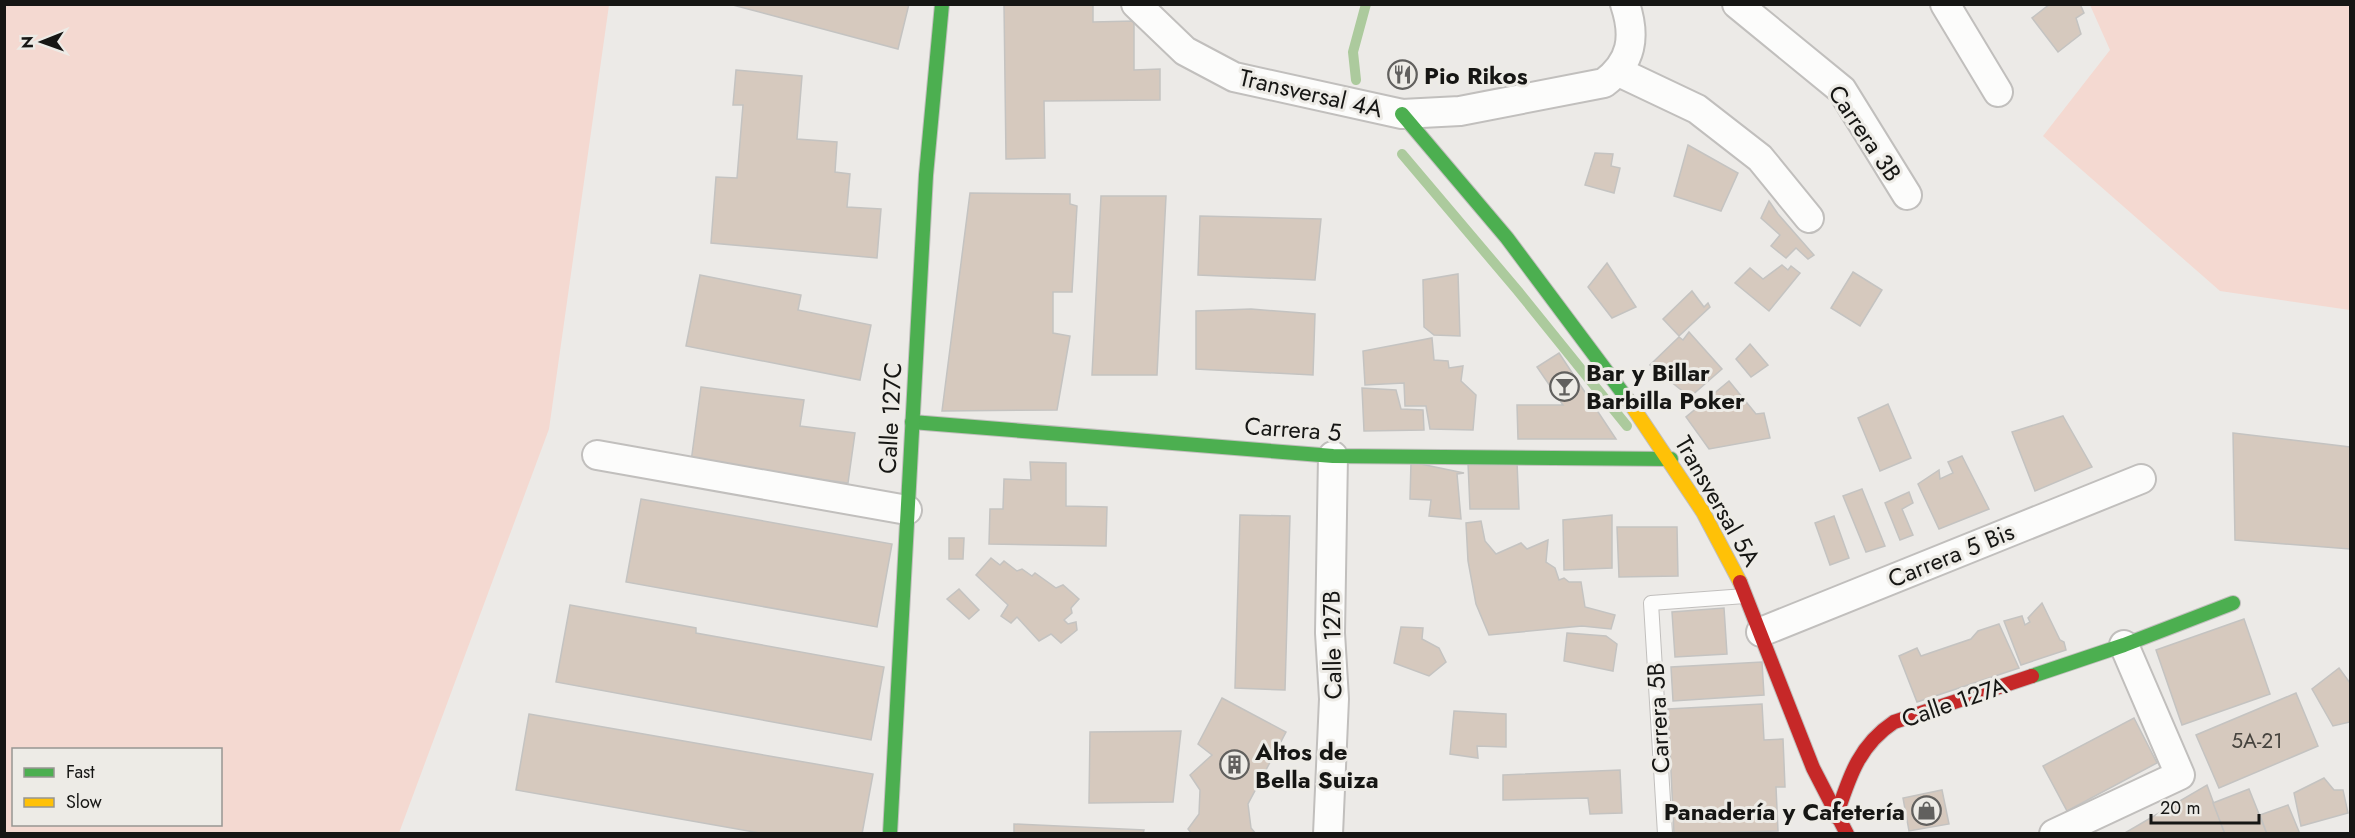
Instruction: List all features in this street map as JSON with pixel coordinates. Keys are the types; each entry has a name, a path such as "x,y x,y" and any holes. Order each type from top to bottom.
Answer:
{"street":[{"name":"Calle 127C","path":"890,834 926,175 942,4"},
{"name":"Transversal 4A","path":"1136,4 1185,51 1234,77 1402,114 1460,111 1590,88 1604,83 1619,72"},
{"path":"1625,4 1628,14 1629,44 1627,59 1619,72 1697,109 1760,158 1809,218"},
{"name":"Carrera 3B","path":"1737,4 1842,90 1907,195"},
{"path":"1945,4 1998,92"},
{"name":"Transversal 5A","path":"1402,114 1461,180 1551,293 1671,459 1732,565 1761,632 1796,726 1836,817 1847,834"},
{"name":"Carrera 5","path":"912,423 1332,456 1671,459"},
{"path":"597,455 907,510"},
{"name":"Calle 127B","path":"1328,834 1334,699 1330,633 1332,456"},
{"name":"Carrera 5 Bis","path":"1761,632 2141,479"},
{"name":"Calle 127A","path":"1836,817 1853,764 1867,740 1894,722 2124,645 2233,603"},
{"path":"2054,834 2180,775 2124,645"}],"lane":[{"name":"Carrera 5B","path":"1665,834 1651,603 1746,596"}],"shaded area":[{"path":"5,4 609,5 549,429 399,833 5,833"},
{"path":"2090,5 2350,5 2350,310 2220,291 2043,136 2110,50"}],"building":[{"path":"729,4 909,4 898,49"},
{"path":"1004,4 1093,4 1093,22 1134,21 1134,70 1160,69 1160,100 1044,101 1045,158 1006,159"},
{"path":"2050,4 2080,4 2084,13 2076,18 2081,34 2058,52 2032,18"},
{"path":"736,70 802,76 797,139 837,142 835,172 850,174 847,207 881,209 877,258 711,243 716,177 737,178 743,105 733,105"},
{"path":"1688,145 1738,173 1721,211 1674,196"},
{"path":"1595,153 1613,154 1611,166 1620,168 1614,193 1585,185"},
{"path":"970,193 1070,194 1070,204 1077,206 1072,292 1053,292 1053,333 1070,336 1057,410 942,411"},
{"path":"1101,196 1166,196 1157,375 1092,375"},
{"path":"1769,201 1814,255 1808,259 1796,248 1786,258 1771,246 1780,235 1761,218"},
{"path":"1200,216 1321,219 1315,280 1198,275"},
{"path":"1607,263 1636,307 1612,318 1588,287"},
{"path":"1782,265 1788,270 1791,266 1800,273 1769,311 1735,283 1750,268 1763,279"},
{"path":"1853,272 1882,290 1860,326 1831,308"},
{"path":"1458,274 1460,336 1434,335 1424,327 1423,280"},
{"path":"700,275 801,295 798,310 871,325 860,380 686,346"},
{"path":"1692,291 1704,307 1708,303 1710,307 1679,336 1663,319"},
{"path":"1251,309 1315,314 1313,375 1196,369 1196,311"},
{"path":"1689,332 1722,369 1690,397 1650,365 1679,337 1683,340"},
{"path":"1432,338 1434,360 1448,361 1449,368 1463,366 1461,381 1476,395 1473,430 1430,429 1426,406 1405,406 1404,383 1365,385 1363,351"},
{"path":"1750,344 1768,365 1751,377 1736,359"},
{"name":"Bar y Billar Barbilla Poker","path":"1559,353 1616,439 1518,439 1517,405 1563,405 1537,367"},
{"path":"1729,381 1756,414 1764,413 1770,438 1709,449 1686,417"},
{"path":"701,387 804,400 800,426 855,433 848,483 691,462"},
{"path":"1362,388 1396,390 1401,409 1423,410 1424,430 1364,431"},
{"path":"1888,404 1911,458 1880,471 1858,418"},
{"path":"2063,416 2092,467 2035,491 2012,432"},
{"path":"2233,433 2350,447 2350,549 2235,540"},
{"path":"1962,456 1989,509 1939,529 1918,484 1939,470 1940,479 1953,473 1948,462"},
{"path":"1030,462 1066,463 1066,506 1107,507 1106,546 989,544 990,509 1003,509 1004,479 1031,480"},
{"path":"1411,462 1464,473 1457,474 1461,519 1429,516 1431,500 1410,499"},
{"path":"1517,462 1519,509 1470,509 1468,463"},
{"path":"1862,489 1885,546 1866,552 1843,496"},
{"path":"1909,492 1913,503 1902,509 1913,535 1900,540 1885,503"},
{"path":"641,499 892,544 877,627 626,582"},
{"path":"1240,515 1290,516 1285,690 1235,688"},
{"path":"1612,515 1612,568 1564,570 1563,520"},
{"path":"1834,516 1849,558 1830,565 1815,523"},
{"path":"1481,521 1485,541 1496,554 1521,543 1527,549 1548,540 1546,562 1555,568 1559,580 1564,578 1569,582 1581,582 1585,607 1615,615 1611,629 1582,626 1489,635 1476,604 1468,561 1466,523"},
{"path":"1617,527 1677,527 1678,576 1619,577"},
{"path":"949,538 964,538 963,559 949,559"},
{"path":"991,558 1000,565 1004,561 1017,571 1022,569 1032,576 1035,573 1056,588 1063,585 1079,599 1071,608 1072,613 1064,620 1068,624 1076,622 1077,630 1061,643 1051,634 1039,641 1017,617 1011,623 1001,616 1008,605 976,575"},
{"path":"959,589 979,610 969,619 947,599"},
{"path":"2042,603 2060,640 2064,642 2066,650 2021,665 2004,621 2022,616 2025,625 2030,622 2028,618"},
{"path":"570,605 696,628 696,633 884,667 871,740 556,682"},
{"path":"1724,608 1727,654 1675,657 1672,612"},
{"path":"2244,619 2270,694 2182,725 2156,650"},
{"path":"1999,624 2019,668 1917,702 1899,656 1917,648 1921,656 1971,639 1978,631"},
{"path":"1401,627 1423,628 1422,639 1439,648 1446,662 1429,676 1394,663"},
{"path":"1567,633 1606,636 1617,644 1613,671 1564,661"},
{"path":"1762,662 1764,695 1673,701 1671,667"},
{"path":"2339,668 2350,683 2350,722 2333,726 2312,689"},
{"path":"2296,693 2318,746 2219,788 2196,735"},
{"name":"Altos de Bella Suiza","path":"1222,698 1286,732 1248,804 1251,828 1256,834 1192,834 1188,829 1199,814 1200,790 1190,775 1212,755 1198,744"},
{"path":"1762,704 1764,740 1783,739 1785,787 1776,787 1778,831 1674,834 1668,709"},
{"path":"1454,711 1506,714 1506,747 1477,746 1478,758 1450,754"},
{"path":"529,714 873,774 862,834 765,834 516,790"},
{"path":"2134,718 2157,763 2067,811 2043,766"},
{"path":"1181,731 1173,802 1089,803 1090,732"},
{"path":"1620,770 1622,813 1590,814 1588,798 1503,800 1503,775"},
{"path":"2324,778 2334,790 2343,790 2348,813 2301,826 2294,793"},
{"path":"2207,785 2225,834 2123,834"},
{"path":"2249,789 2267,834 2225,834 2213,803"},
{"name":"Panadería y Cafetería","path":"1942,790 1949,824 1909,831 1903,798"},
{"path":"2288,805 2300,834 2267,834 2260,815"},
{"path":"1014,824 1144,830 1143,834 1014,834"}],"waterway":[{"path":"1356,80 1353,52 1366,4"},
{"path":"1402,154 1518,291 1627,426"}],"traffic: fast":[{"path":"890,834 926,175 942,4"},
{"path":"1402,114 1507,238 1628,400"},
{"path":"912,422 1333,456 1671,459"},
{"path":"2032,676 2124,645 2233,603"}],"traffic: slow":[{"path":"1628,400 1703,512 1740,582"}],"traffic: jam":[{"path":"1740,582 1813,768 1847,834"},
{"path":"1836,817 1851,776 1863,752 1882,731 1894,722 2032,676"}],"place":[{"name":"Pio Rikos","path":"1403,75"},
{"name":"Bar y Billar Barbilla Poker","path":"1565,386"},
{"name":"Altos de Bella Suiza","path":"1234,765"},
{"name":"Panadería y Cafetería","path":"1926,811"}]}
